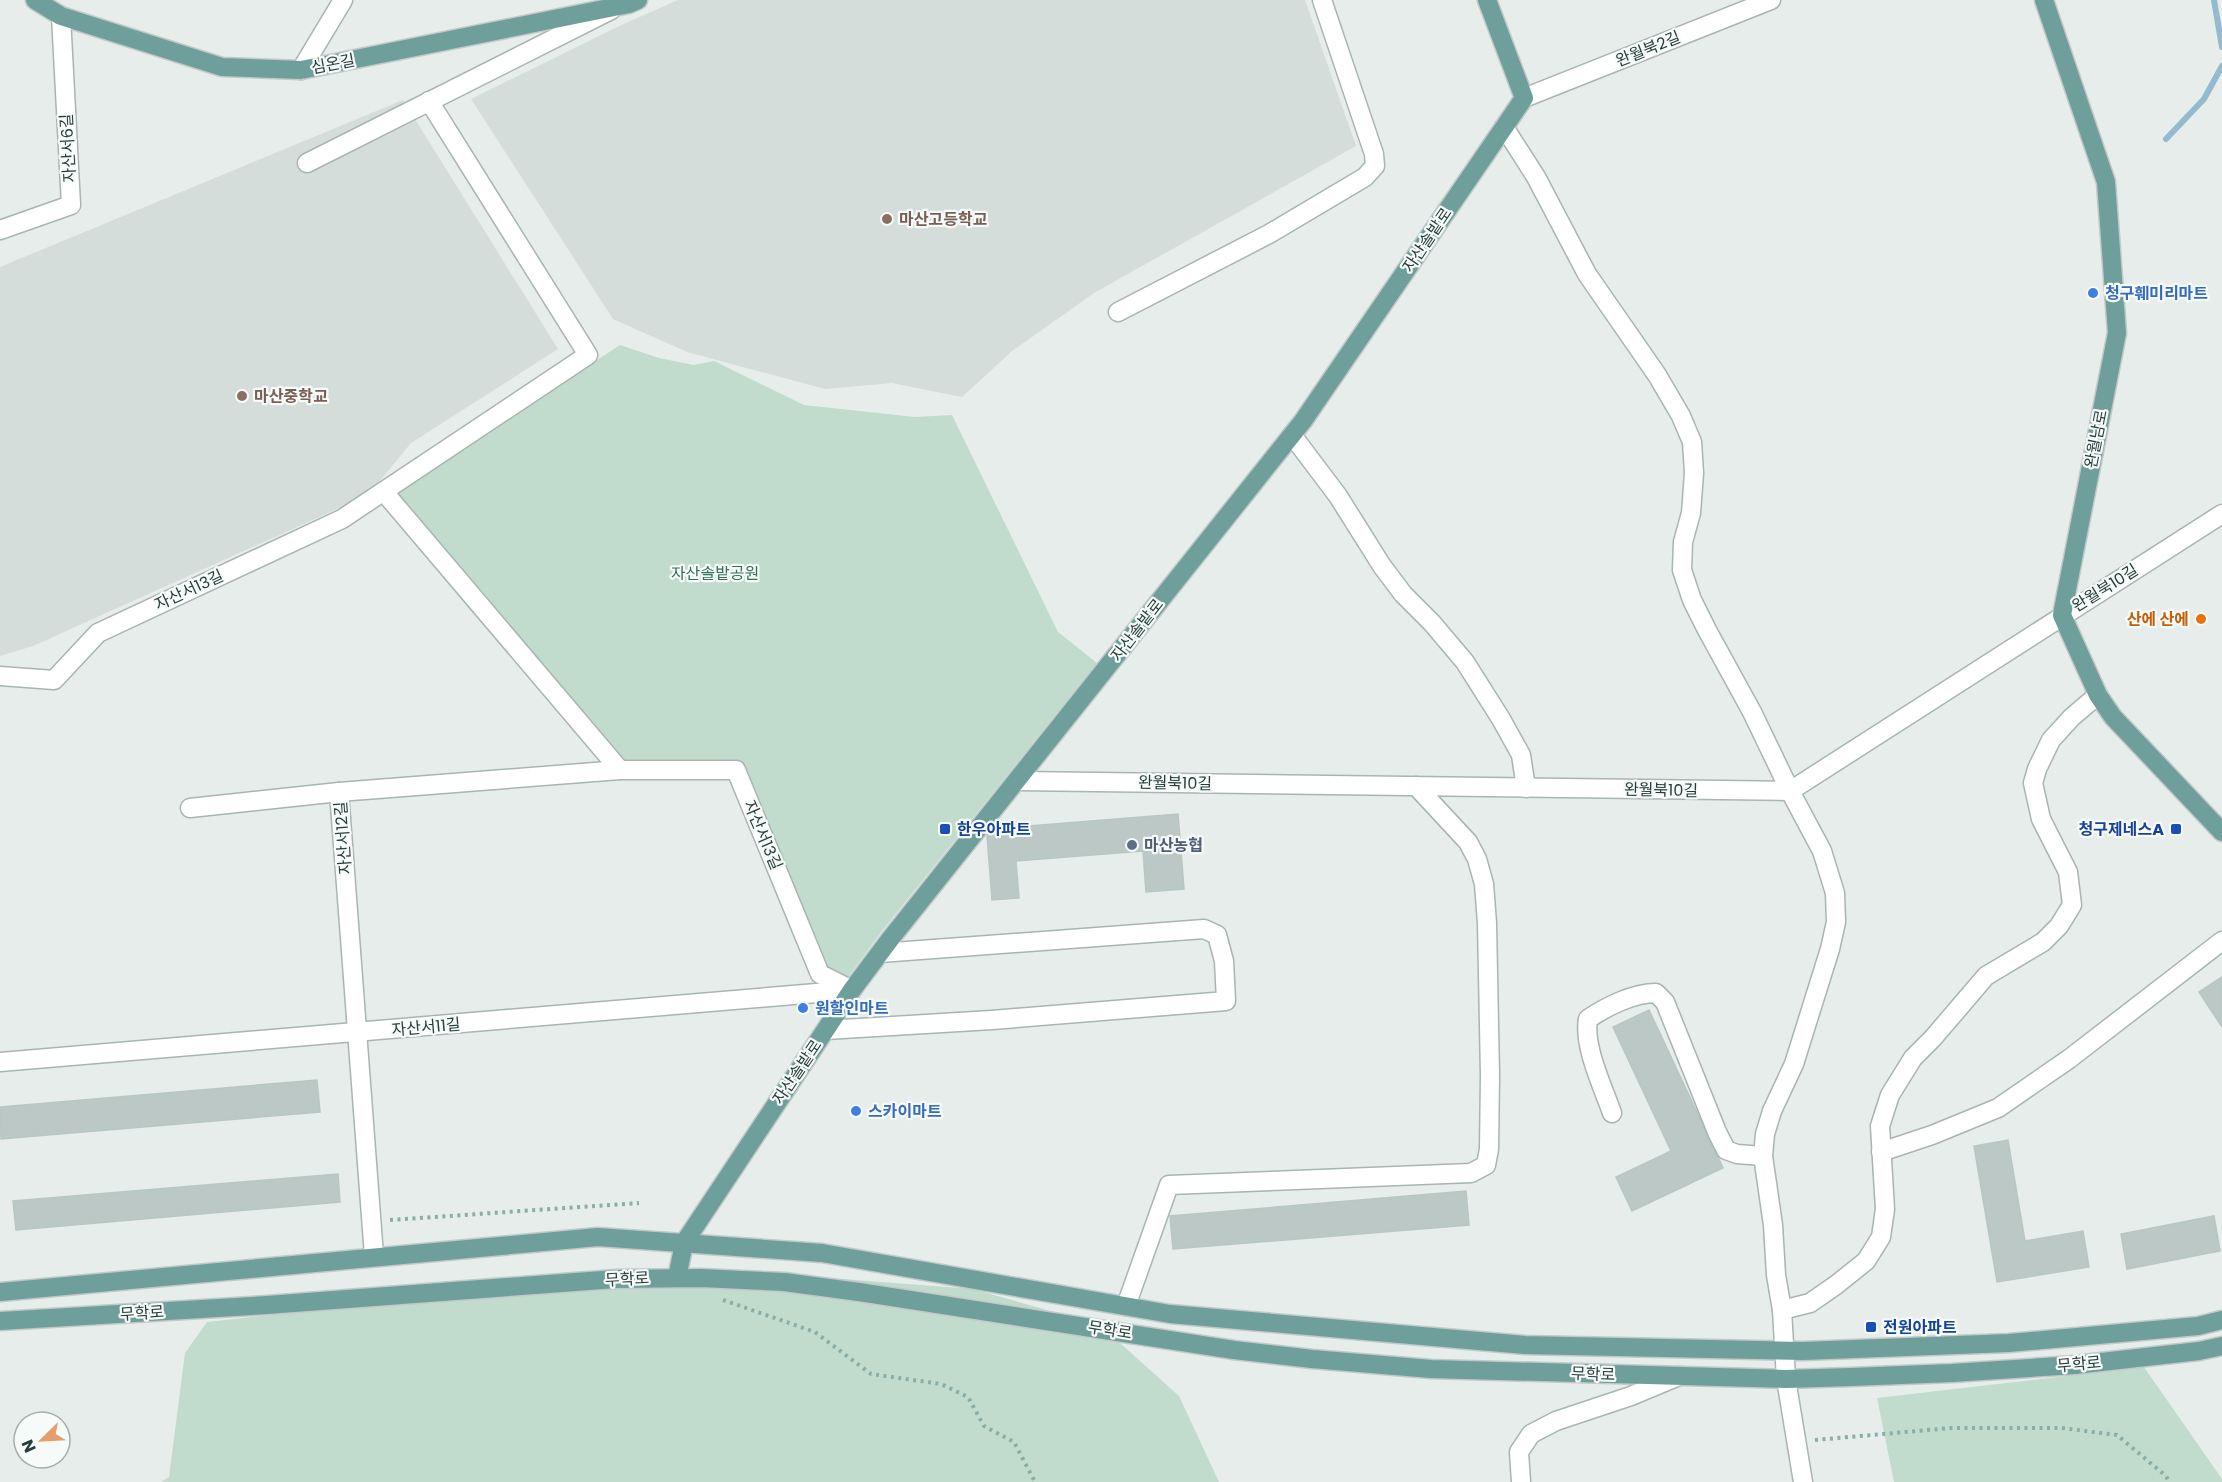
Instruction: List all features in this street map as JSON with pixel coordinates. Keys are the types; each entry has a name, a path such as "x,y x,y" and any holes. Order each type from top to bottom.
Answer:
{"main road":[{"name":"심온길","path":"34,0 61,16 222,67 301,70 630,3"},
{"path":"1487,0 1524,98"},
{"name":"완월남로","path":"2044,0 2106,182 2117,333 2062,615"},
{"name":"자산솔밭로","path":"684,1243 852,990 1292,435 1524,98"},
{"path":"2062,615 2098,695 2113,717 2222,832"},
{"name":"무학로","path":"0,1292 598,1237 822,1253 1170,1314 1526,1345 1786,1351 2008,1343 2198,1326 2222,1320"},
{"path":"677,1278 684,1243"},
{"name":"무학로","path":"0,1321 616,1280 677,1278 784,1282 1234,1350 1323,1360 1431,1368 1786,1378 1952,1373 2075,1365 2199,1351 2221,1346"},
{"name":"무학로","path":"2198,1326 2222,1313"}],"street":[{"path":"301,70 344,0"},
{"path":"1118,312 1269,234 1365,177 1375,166 1374,154 1322,0"},
{"name":"완월북2길","path":"1524,98 1771,0"},
{"path":"307,163 630,3"},
{"name":"자산서6길","path":"0,230 71,205 61,16"},
{"name":"자산서13길","path":"0,676 54,680 98,633 342,519 588,355 429,101"},
{"path":"1504,127 1536,177 1587,274 1657,375 1681,416 1692,442 1694,473 1691,513 1683,542 1682,570 1697,610 1752,712 1822,851 1835,893 1836,922 1815,1001 1794,1064 1768,1123 1762,1156 1773,1224 1776,1275 1786,1351 1786,1378 1803,1482"},
{"path":"1292,435 1338,496 1382,566 1403,594 1432,623 1465,662 1502,719 1521,755 1526,788"},
{"path":"384,492 620,770"},
{"name":"완월북10길","path":"1018,780 1790,791 2222,514"},
{"path":"1782,1310 1810,1303 1866,1261 1881,1237 1885,1209 1880,1126 1890,1095 1912,1058 1934,1038 1986,976 2043,942 2059,926 2072,905 2068,872 2041,819 2033,783 2051,740 2072,717 2098,695"},
{"name":"자산서13길","path":"339,792 620,770 736,770 820,974 852,990"},
{"path":"1126,1306 1169,1185 1471,1173 1486,1165 1490,1149 1490,1076 1484,884 1477,859 1468,842 1416,786"},
{"name":"자산서12길","path":"190,808 339,792 374,1256"},
{"path":"826,1030 1086,1014 1226,1001 1224,961 1217,935 1204,929 880,953"},
{"path":"1881,1152 1932,1136 1998,1108 2069,1059 2222,941"},
{"name":"자산서11길","path":"0,1062 852,990"},
{"path":"1612,1113 1592,1053 1586,1029 1588,1019 1600,1011 1644,993 1656,993 1665,1002 1726,1150 1737,1154 1762,1156"},
{"path":"1521,1482 1519,1452 1530,1434 1556,1421 1631,1396 1679,1376"}],"path":[{"path":"371,1221 639,1203"},
{"path":"715,1298 815,1332 871,1374 941,1384 969,1397 984,1426 1014,1442 1035,1482"},
{"path":"1797,1442 1951,1428 2062,1428 2117,1435 2166,1476 2169,1482"}],"shaded area":[{"name":"마산고등학교","path":"678,0 1305,0 1356,146 1094,293 1012,351 962,397 892,383 825,389 687,352 613,319 471,99 617,27"},
{"name":"마산중학교","path":"403,100 558,349 411,443 368,495 33,646 0,656 0,267"}],"green space":[{"name":"자산솔밭공원","path":"620,345 659,358 694,365 714,361 804,405 915,417 952,415 1058,632 1097,663 882,931 846,980 826,969 740,764 627,764 396,492"},
{"path":"816,1277 973,1289 1100,1325 1179,1396 1219,1482 161,1482 169,1477 185,1353 207,1322 600,1278"},
{"path":"2144,1367 2222,1482 1894,1482 1877,1398"}],"building":[{"path":"1178,814 1184,889 1146,892 1143,851 1016,861 1019,898 992,900 987,835 992,829"},
{"path":"2222,977 2222,1027 2199,992"},
{"path":"1649,1010 1723,1168 1632,1211 1616,1177 1671,1151 1613,1027"},
{"path":"317,1080 320,1112 1,1139 0,1107"},
{"path":"2008,1140 2025,1241 2083,1231 2089,1267 1997,1282 1974,1146"},
{"path":"338,1174 340,1202 16,1230 13,1201"},
{"path":"1466,1191 1469,1225 1173,1249 1170,1216"},
{"path":"2214,1216 2220,1251 2127,1269 2121,1234"}],"waterway":[{"path":"2214,0 2222,47"},
{"path":"2166,139 2204,99 2222,66"}],"place":[{"name":"마산고등학교","path":"887,219"},
{"name":"청구훼미리마트","path":"2093,293"},
{"name":"마산중학교","path":"242,396"},
{"name":"산에 산에","path":"2201,619"},
{"name":"한우아파트","path":"945,829"},
{"name":"청구제네스A","path":"2176,829"},
{"name":"마산농협","path":"1132,845"},
{"name":"원할인마트","path":"803,1008"},
{"name":"스카이마트","path":"856,1111"},
{"name":"전원아파트","path":"1871,1327"}]}
